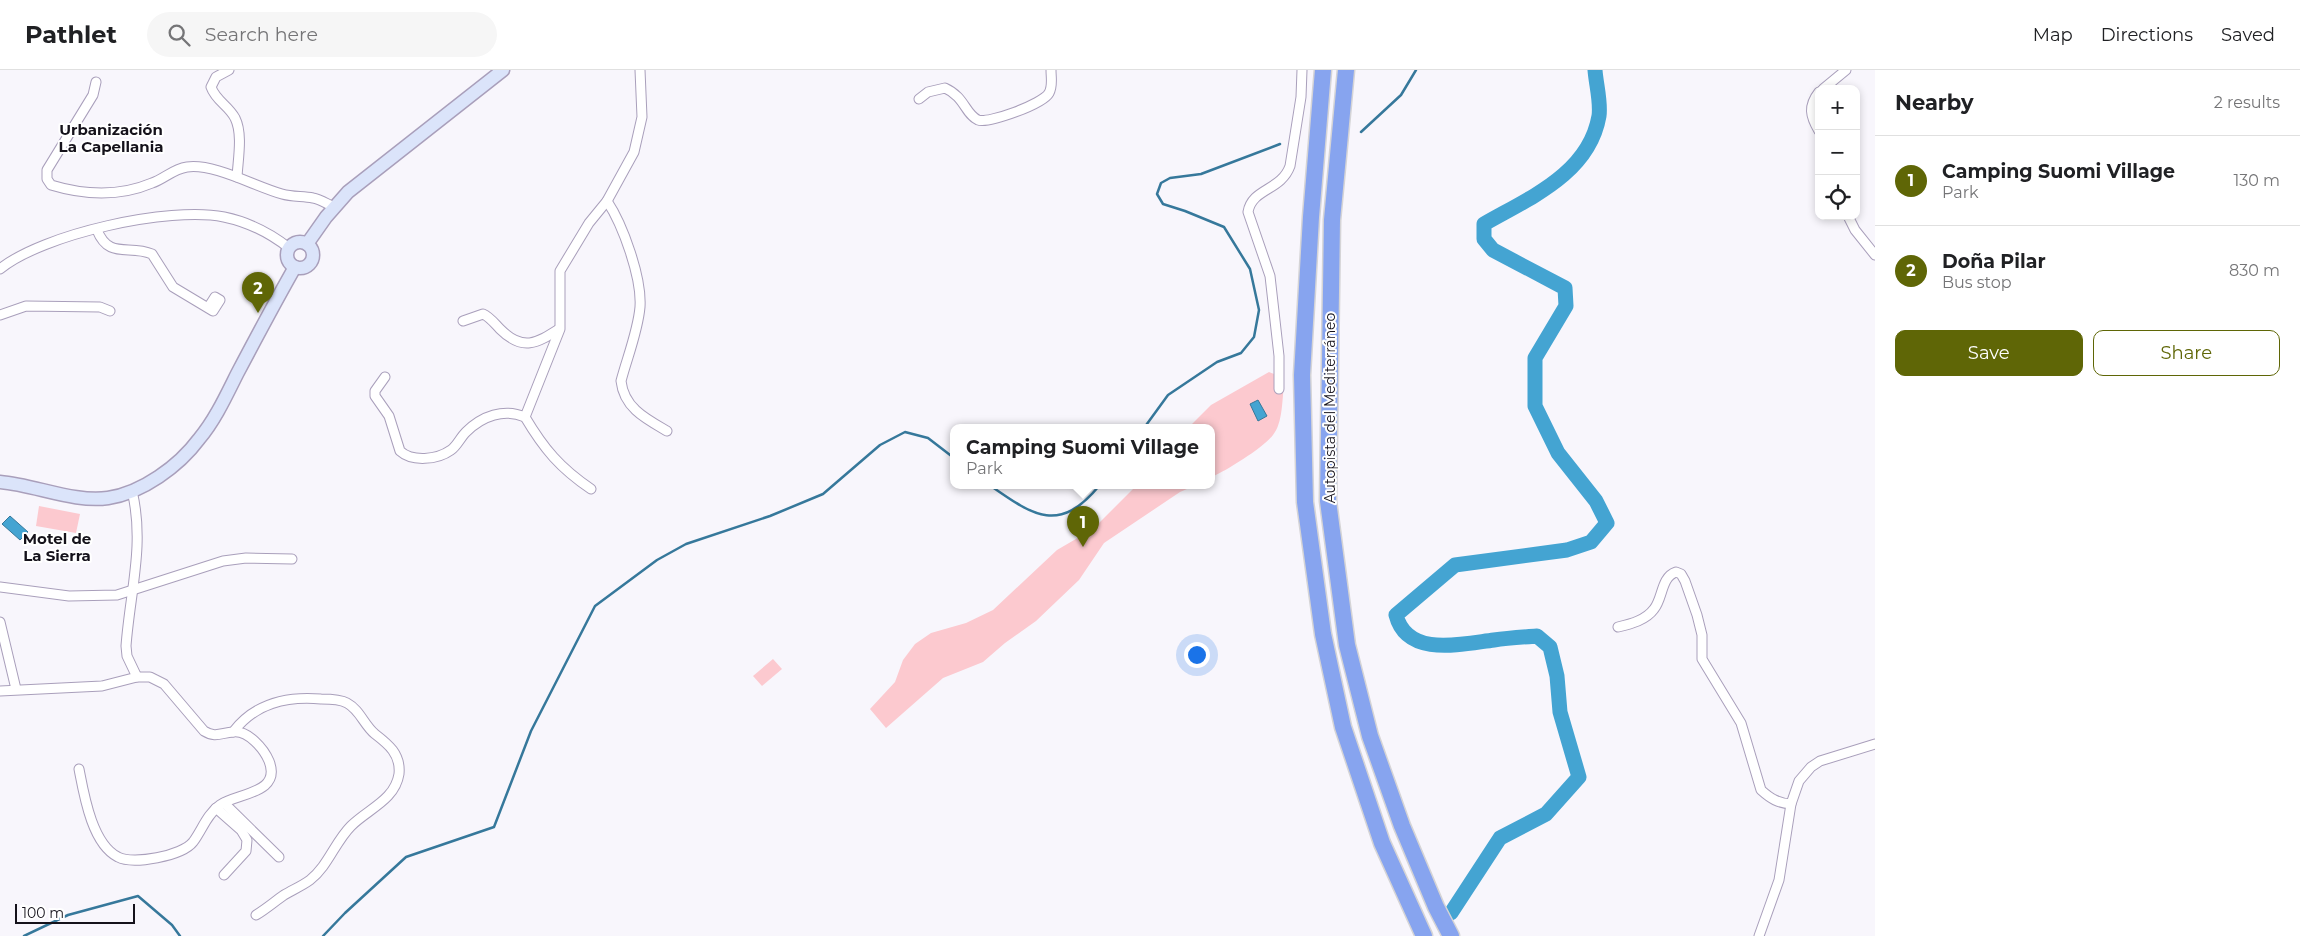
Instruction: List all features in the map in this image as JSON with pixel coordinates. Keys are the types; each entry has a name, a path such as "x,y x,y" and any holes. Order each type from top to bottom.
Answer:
{"highway":[{"name":"Autopista del Mediterráneo","path":"1323,70 1311,217 1302,375 1305,502 1322,634 1344,727 1382,843 1424,936"},
{"name":"Autopista del Mediterráneo","path":"1346,70 1332,220 1328,501 1347,645 1370,736 1402,826 1436,907 1451,936"}],"main road":[{"path":"307,244 315,230 334,207 367,175 503,70"},
{"path":"295,243 307,244 312,250 313,259 304,267 295,267 287,257 289,248 295,243"},
{"path":"0,482 94,499 109,498 132,491 169,469 200,439 218,410 295,267"}],"street":[{"path":"229,70 216,78 212,87 214,96 235,118 239,134 237,177"},
{"path":"525,417 560,328 560,271 589,223 607,201 627,168 640,128 642,93 640,70"},
{"path":"919,99 928,92 945,88 961,98 976,119 984,122 1030,107 1043,99 1052,84 1051,70"},
{"path":"1279,389 1279,356 1270,276 1248,212 1249,204 1255,197 1279,184 1287,176 1301,97 1302,70"},
{"path":"1828,85 1846,70"},
{"path":"96,82 94,95 47,170 47,179 50,185 67,190 104,194 136,190 158,181 171,172 187,167 202,168 237,177 284,195 315,198 334,207"},
{"path":"1815,98 1811,104 1811,114 1815,122"},
{"path":"607,201 622,229 639,293 640,307 621,382 622,391 626,400 637,412 667,430"},
{"path":"0,269 11,260 46,244 97,230 174,214 223,217 242,222 275,237 289,248"},
{"path":"1850,220 1854,230 1875,255"},
{"path":"97,230 102,242 111,248 152,254 173,287 208,308"},
{"path":"0,315 26,306 100,307 110,311"},
{"path":"463,321 483,314 511,338 525,344 541,340 560,328"},
{"path":"385,377 375,391 375,396 389,416 400,451 411,458 437,456 446,453 472,427 500,413 509,412 525,417 537,439 559,464 592,489"},
{"path":"132,491 137,513 139,542 126,646 128,656 138,677"},
{"path":"0,587 69,596 117,595 223,561 246,558 292,559"},
{"path":"1618,627 1633,623 1654,610 1668,577 1676,572 1680,574 1686,581 1697,614 1702,635 1702,659 1741,723 1761,790 1769,798 1779,803 1791,804"},
{"path":"0,622 16,689"},
{"path":"0,690 102,686 138,677 150,677 164,684 204,731 220,735 233,732 243,734 261,747 270,763 271,777 266,786 220,805 192,843 184,849 146,858 127,860 111,852 103,844 85,799 79,769"},
{"path":"233,732 242,720 252,712 276,702 308,698 347,702 354,708 367,726 385,741 397,757 399,764 397,783 392,792 351,826 318,873 308,882 256,915"},
{"path":"1759,936 1779,880 1791,804 1799,781 1811,767 1831,756 1875,744"},
{"path":"220,805 279,857"},
{"path":"220,805 248,840 246,851 224,875"}],"shaded area":[{"path":"1269,372 1277,375 1284,385 1282,411 1279,424 1273,435 1253,452 1215,475 1215,424 1192,424 1211,405"},
{"path":"1133,489 1187,489 1104,543 1079,580 1036,621 1005,643 983,662 943,678 886,728 870,709 895,682 903,660 915,644 931,633 966,623 993,610 1057,550 1093,529"},
{"path":"39,506 80,514 76,533 36,526"},
{"path":"773,659 782,669 762,686 753,676"}],"water":[{"path":"1258,400 1267,416 1258,421 1250,404"},
{"path":"10,516 28,532 20,540 2,524"}],"waterway":[{"path":"1361,132 1401,95 1416,70"},
{"path":"1451,913 1500,838 1546,814 1579,777 1560,712 1557,676 1550,647 1537,636 1452,645 1423,643 1411,638 1402,629 1396,615 1455,565 1567,550 1591,542 1607,523 1596,501 1558,453 1535,406 1535,358 1566,306 1565,288 1493,250 1484,239 1484,224 1538,194 1555,182 1583,154 1593,136 1599,116 1595,70"},
{"path":"1147,424 1168,395 1217,362 1241,353 1254,337 1259,310 1250,269 1224,227 1163,204 1157,194 1161,183 1170,178 1201,174 1280,144"},
{"path":"323,936 406,857 494,827 531,731 595,606 657,560 686,544 770,516 823,494 880,445 905,432 928,438 950,455"},
{"path":"995,489 1020,505 1034,512 1046,515 1059,515 1071,510 1085,501 1096,489"},
{"path":"24,936 68,915 138,896 172,925 180,936"}],"place":[{"name":"Doña Pilar","path":"258,313"},
{"name":"Camping Suomi Village","path":"1083,547"}],"district":[{"name":"Urbanización La Capellania","path":"111,138"},
{"name":"Motel de La Sierra","path":"57,546"}]}
